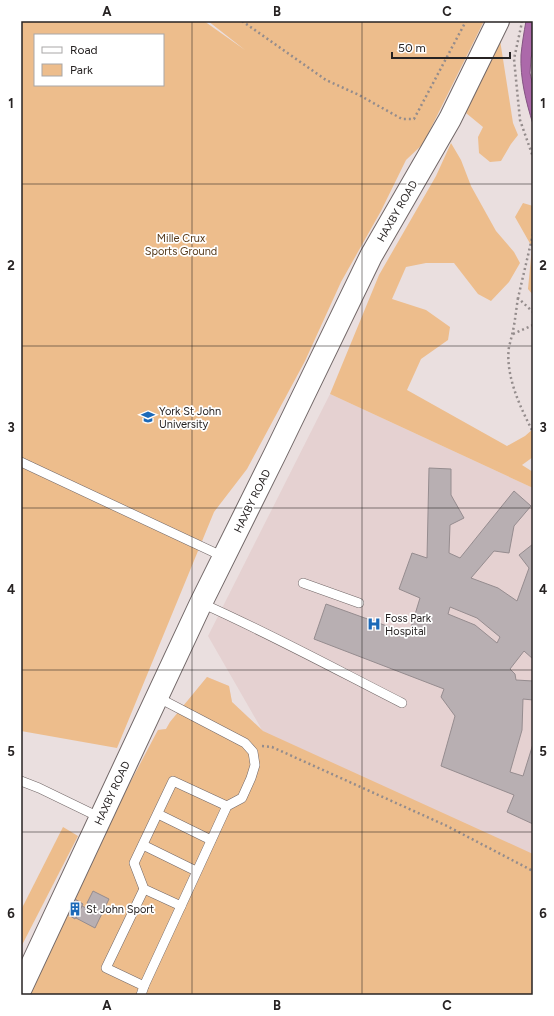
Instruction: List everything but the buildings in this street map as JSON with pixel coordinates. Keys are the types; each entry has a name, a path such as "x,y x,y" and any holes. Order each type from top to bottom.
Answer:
{"street":[{"name":"HAXBY ROAD","path":"21,988 201,603 371,256 450,119 498,21"}],"lane":[{"path":"21,462 224,557"},
{"path":"304,583 359,603"},
{"path":"201,603 402,703"},
{"path":"144,889 106,968 142,990 196,871 228,806 242,798 252,778 255,765 253,752 245,743 157,697"},
{"path":"21,781 39,788 101,818"},
{"path":"180,906 144,889 134,863 142,845 173,781 228,806"},
{"path":"158,814 211,840"},
{"path":"142,845 196,871"}],"path":[{"path":"242,21 326,80 359,95 402,119 414,119 466,21"},
{"path":"521,21 514,59 520,120 533,157"},
{"path":"533,234 518,298 509,347 509,366 513,385 533,432"},
{"path":"518,298 533,312"},
{"path":"512,334 533,325"},
{"path":"248,746 272,747 447,826 533,871"}],"shaded area":[{"path":"526,21 533,21 533,49 530,73 533,86 533,124 521,72 521,55"},
{"path":"330,394 533,488 533,995 29,995 121,800 158,730 166,729 207,677 229,686 232,702 262,730 208,636"}],"green space":[{"name":"Mille Crux Sports Ground","path":"21,21 204,21 245,50 208,21 484,21 423,144 406,160 381,211 341,282 305,361 247,469 214,512 117,748 21,731"},
{"path":"500,40 513,123 518,135 501,161 490,162 479,153 478,137 483,127 466,113"},
{"path":"451,143 461,160 471,186 496,231 514,252 520,263 509,282 491,301 478,294 454,263 426,263 406,267 392,299 426,310 450,327 448,340 421,359 407,390 507,446 525,436 533,429 533,457 522,465 533,472 533,488 330,394 379,275 436,176"},
{"path":"523,203 533,206 533,295 528,289 532,247 515,217"},
{"path":"207,677 229,686 232,702 263,731 533,854 533,995 29,995 61,920 158,730 166,729"},
{"path":"63,827 78,836 21,947 21,910"}],"place":[{"name":"York St John University","path":"148,417"},
{"name":"Foss Park Hospital","path":"374,624"},
{"name":"St John Sport","path":"75,909"}]}
